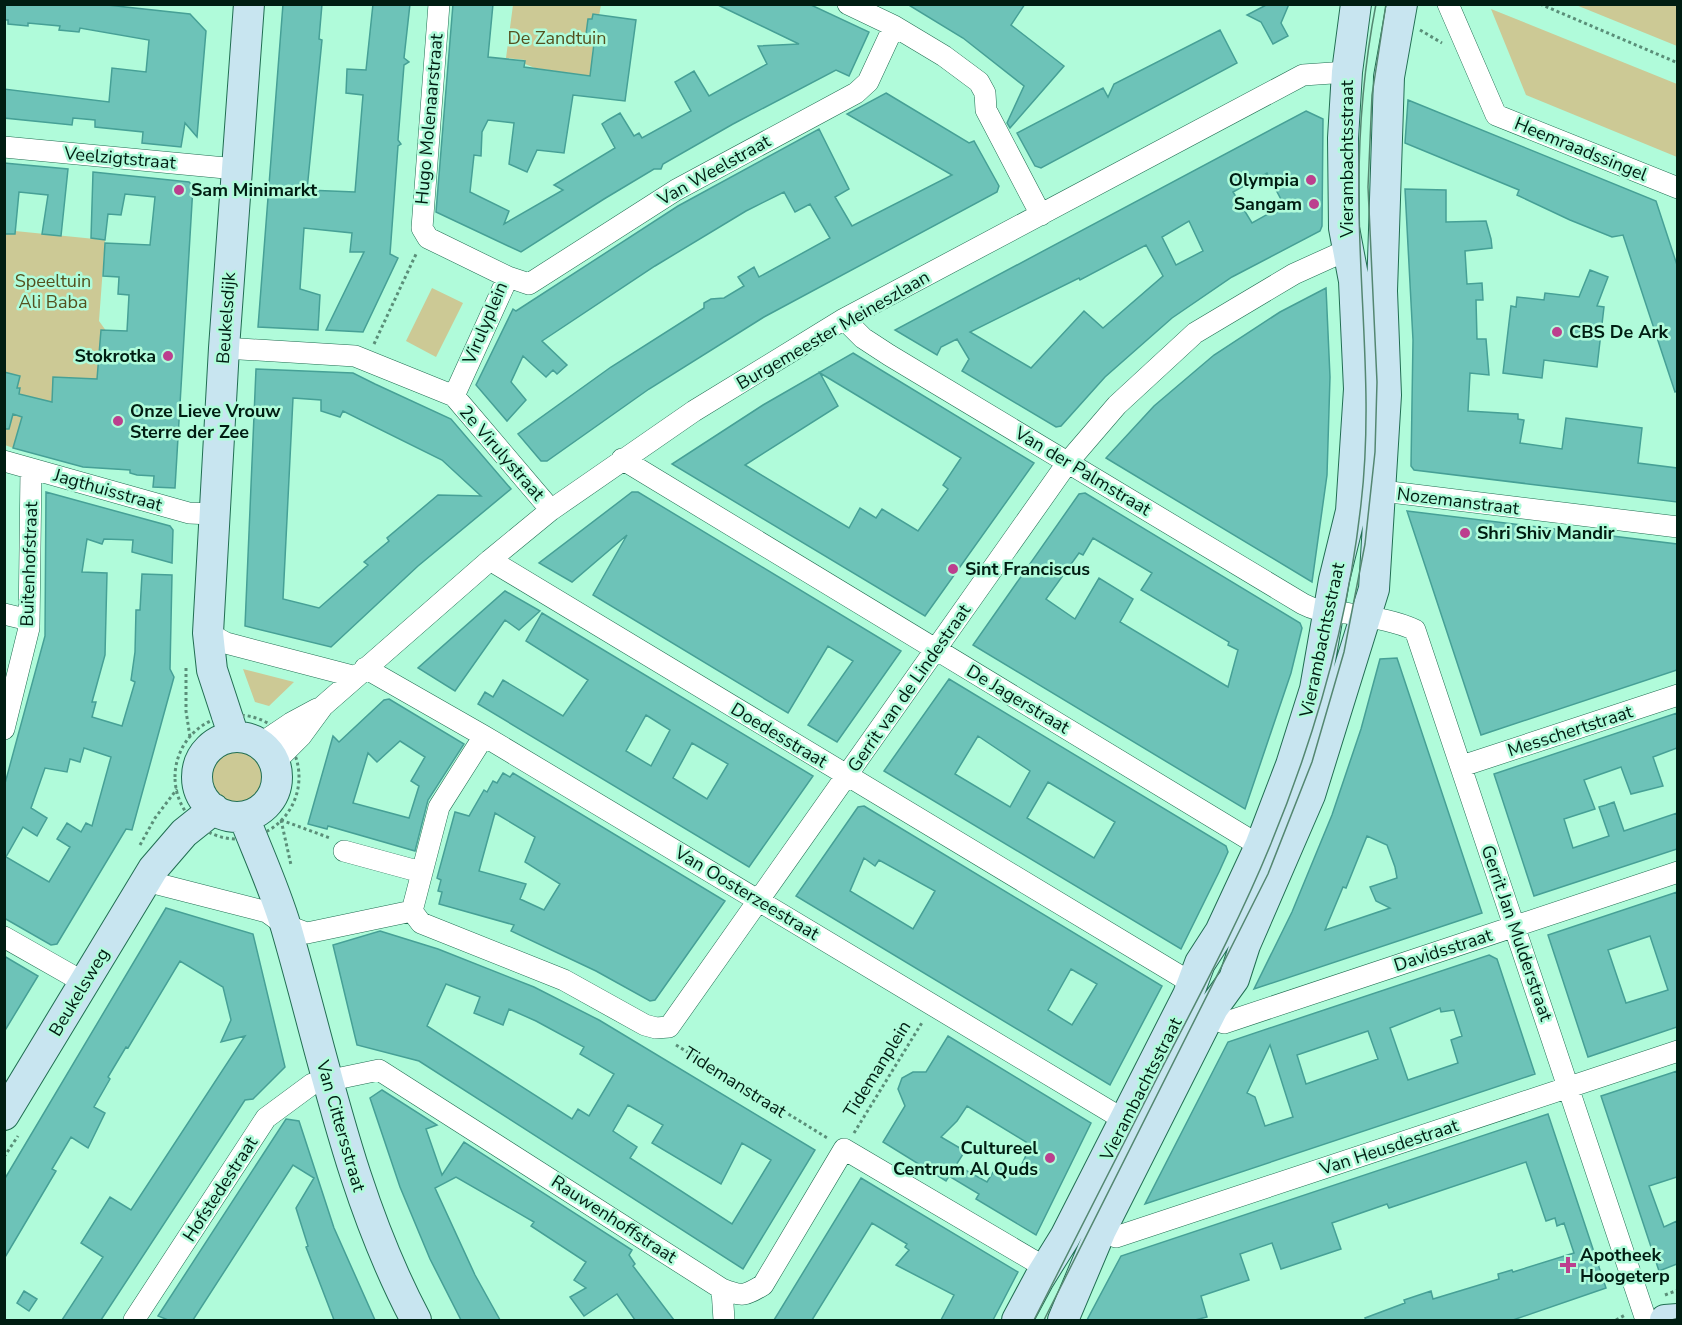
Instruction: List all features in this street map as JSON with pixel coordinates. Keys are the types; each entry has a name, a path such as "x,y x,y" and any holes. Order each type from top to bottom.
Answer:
{"street":[{"name":"Beukelsdijk","path":"235,745 212,670 208,633 213,514 249,4"},
{"name":"Hugo Molenaarstraat","path":"424,233 421,218 439,4"},
{"path":"848,4 894,26 944,56 979,82 985,93 986,110 1041,215"},
{"name":"Vierambachtsstraat","path":"1017,1320 1065,1237 1126,1121 1200,963 1220,932 1260,846 1292,765 1315,689 1328,612 1352,511 1355,483 1359,389 1354,280 1344,228 1343,138 1347,72 1356,4"},
{"name":"Heemraadssingel","path":"1448,4 1497,115 1677,188"},
{"name":"Vierambachtsstraat","path":"1063,1320 1101,1230 1216,1020 1234,979 1245,945 1298,826 1374,589 1382,491 1386,395 1382,291 1389,77 1401,11"},
{"name":"Van Weelstraat","path":"508,278 529,284 676,190 856,93 868,82 894,26"},
{"name":"Burgemeester Meineszlaan","path":"235,745 301,736 323,706 490,560 551,510 694,411 844,319 1303,75 1347,72"},
{"name":"Veelzigtstraat","path":"4,147 236,169"},
{"name":"Virulyplein","path":"424,233 508,278 454,396"},
{"name":"Gerrit van de Lindestraat","path":"669,1027 1068,462 1117,405 1195,333 1294,274 1347,252"},
{"name":"Van der Palmstraat","path":"844,319 863,338 889,355 1303,604 1317,611 1328,612"},
{"path":"224,348 367,359 454,396"},
{"name":"2e Virulystraat","path":"454,396 551,510"},
{"name":"De Jagerstraat","path":"622,459 1260,846"},
{"name":"Jagthuisstraat","path":"4,461 189,513 213,514"},
{"name":"Buitenhofstraat","path":"4,729 28,620 31,469"},
{"name":"Nozemanstraat","path":"1382,491 1677,527"},
{"name":"Doedesstraat","path":"490,560 1180,976 1194,980"},
{"name":"Gerrit Jan Mulderstraat","path":"1328,612 1366,617 1415,630 1570,1087 1646,1320"},
{"path":"4,614 28,620"},
{"name":"Van Oosterzeestraat","path":"208,633 226,643 361,673 484,736 1126,1121"},
{"name":"Messchertstraat","path":"1462,766 1677,695"},
{"path":"150,875 267,912 285,925 307,933 412,911 439,807 484,736"},
{"path":"235,745 276,786 263,815 228,816 197,796 200,764 235,745"},
{"name":"Beukelsweg","path":"4,1115 150,875 168,829 197,796"},
{"name":"Van Cittersstraat","path":"263,815 285,925 326,1079 370,1222 390,1271 416,1320"},
{"path":"344,852 422,872"},
{"name":"Davidsstraat","path":"1216,1020 1677,872"},
{"name":"Tidemanstraat","path":"412,911 421,923 564,980 645,1025 669,1027"},
{"path":"4,937 85,983"},
{"name":"Van Heusdestraat","path":"1101,1230 1116,1237 1677,1051"},
{"name":"Rauwenhoffstraat","path":"326,1079 379,1070 722,1289 746,1295 763,1285 844,1149"},
{"name":"Hofstedestraat","path":"134,1320 266,1118 312,1083 326,1079"},
{"path":"844,1149 1046,1268"},
{"path":"722,1289 724,1320"},
{"path":"1665,1320 1677,1319"}],"path":[{"path":"1540,4 1677,63"},
{"path":"1401,11 1442,42 1446,52"},
{"path":"367,359 424,233"},
{"path":"197,796 181,757 235,745"},
{"path":"263,815 346,843 344,852"},
{"name":"Tidemanplein","path":"844,1149 933,1004"},
{"name":"Tidemanstraat","path":"669,1027 676,1046 844,1149"}],"green space":[{"name":"De Zandtuin","path":"513,5 601,5 592,54 600,56 597,77 535,68 525,64 525,60 506,58"},
{"path":"1576,5 1677,5 1677,46"},
{"path":"1491,9 1677,84 1677,157 1526,95"},
{"name":"Speeltuin Ali Baba","path":"5,230 105,240 99,321 143,382 57,410 44,400 28,396 13,448 5,445"},
{"path":"432,288 463,303 436,357 406,341"},
{"path":"243,669 294,682 269,706 255,702"},
{"path":"232,749 242,749 252,753 260,761 264,776 260,791 252,799 242,803 232,803 222,799 214,791 210,781 210,771 214,761 222,753"}],"building":[{"path":"4,4 98,4 190,14 206,31 197,137 185,123 181,147 142,143 143,132 95,127 95,120 73,118 72,125 4,118 4,89 109,102 112,68 146,72 149,40 80,28 79,32 59,30 60,26 8,24 8,20 4,20"},
{"path":"283,4 322,4 319,39 322,40 307,190 355,192 363,95 346,93 347,69 366,70 373,4 410,4 404,58 409,62 404,65 398,140 401,144 398,146 390,254 398,258 363,332 326,330 364,252 350,252 352,233 304,228 300,289 320,295 318,330 258,327"},
{"path":"453,4 493,4 488,57 525,61 524,67 590,76 595,35 586,34 588,19 592,19 593,14 636,20 625,101 573,95 564,153 537,150 527,172 509,164 514,123 488,120 482,132 481,156 474,155 470,192 509,211 504,224 563,190 554,185 615,148 602,124 608,120 620,113 634,136 639,133 642,138 691,111 675,82 694,71 709,96 767,64 758,46 799,44 716,4 809,4 869,32 849,76 836,70 733,124 663,164 661,169 654,169 604,199 521,252 436,212"},
{"path":"907,4 1025,4 1011,25 1064,66 1010,128 1007,123 1024,86 963,38"},
{"path":"1268,4 1289,4 1281,23 1288,36 1273,44 1261,22 1247,15"},
{"path":"1220,30 1237,63 1041,168 1035,166 1017,133 1103,88 1108,97 1114,84"},
{"path":"886,93 969,143 974,141 999,186 997,192 764,317 649,389 547,461 541,461 518,434 611,367 704,308 704,303 711,299 724,298 744,286 738,277 754,267 759,277 830,238 810,204 795,212 784,192 746,211 655,266 542,341 567,365 557,374 553,370 546,377 523,356 511,382 526,400 507,421 476,385 513,309 516,311 678,206 819,129 849,189 835,197 852,226 952,175 847,114"},
{"path":"1408,100 1656,201 1677,265 1677,391 1675,392 1623,235 1612,237 1570,220 1517,195 1519,190 1405,143"},
{"path":"1306,111 1323,119 1322,226 1320,231 1232,277 1172,318 1105,377 1061,426 1056,427 962,371 969,359 957,339 941,347 937,355 895,330","holes":["1267,173 1284,205 1252,223 1233,192","1189,221 1203,251 1176,265 1162,237","1146,245 1163,276 1103,328 1084,311 1031,368 970,332 1079,278 1080,280"]},
{"path":"4,163 68,169 61,236 42,234 48,195 19,192 15,234 4,234"},
{"path":"93,172 189,182 193,186 175,488 153,487 154,476 137,475 130,473 130,470 83,467 13,448 22,417 13,414 9,429 4,429 4,372 20,376 17,388 20,388 19,394 52,402 53,377 97,379 101,330 127,331 129,295 118,294 119,277 103,276 105,243 150,245 155,197 125,194 121,215 108,214 105,240 91,238"},
{"path":"1405,189 1446,190 1446,222 1486,221 1492,248 1465,251 1467,284 1482,283 1483,300 1476,300 1477,339 1486,339 1489,375 1470,373 1468,411 1518,414 1518,419 1524,420 1520,443 1562,449 1566,418 1642,428 1638,463 1677,468 1677,502 1414,470 1411,466 1413,340"},
{"name":"CBS De Ark","path":"1590,270 1608,277 1597,306 1604,307 1597,367 1544,360 1542,378 1503,373 1511,306 1516,307 1517,297 1544,300 1545,293 1579,297"},
{"path":"1326,288 1330,377 1327,475 1312,582 1106,458 1154,406 1214,355 1280,312"},
{"path":"853,353 1034,463 925,616 672,464 763,405","holes":["820,373 961,458 943,485 948,489 918,531 882,509 876,518 860,508 849,528 745,465 838,406"]},
{"path":"256,369 353,373 451,419 511,489 418,566 331,647 245,626","holes":["293,398 321,400 321,411 340,417 343,411 442,460 481,496 438,495 387,538 389,541 364,562 368,565 319,608 283,599"]},
{"path":"46,492 170,526 173,530 172,563 132,552 133,540 104,539 102,544 87,539 82,572 107,573 105,655 92,702 96,702 92,717 122,726 135,682 131,680 135,652 136,610 140,610 142,574 172,575 170,669 174,677 132,830 126,829 57,944 51,945 4,918 4,787 45,636","holes":["84,748 111,757 92,826 86,823 81,832 67,823 57,839 70,847 49,882 6,857 23,827 37,836 47,818 31,808 45,768 67,772 70,759 80,762"]},
{"path":"632,492 638,492 901,651 837,742 808,725 853,661 828,646 788,713 593,595 627,535 572,582 539,563"},
{"path":"1085,493 1300,623 1302,628 1291,673 1245,809 973,645 1079,494","holes":["1093,538 1152,573 1141,590 1229,642 1228,645 1238,650 1228,687 1120,622 1133,599 1099,578 1075,619 1046,599 1079,553 1083,555"]},
{"path":"1407,511 1677,544 1677,670 1481,735"},
{"path":"505,591 540,611 519,630 505,620 455,691 418,668"},
{"path":"542,613 813,776 749,867 478,704 485,692 493,697 503,680 563,716 588,680 526,641","holes":["646,715 670,730 651,766 626,751","692,743 728,764 707,799 673,778"]},
{"path":"1397,658 1482,913 1254,989 1292,912 1332,815 1361,729 1380,659","holes":["1367,836 1387,845 1397,878 1370,887 1376,901 1390,908 1325,930 1343,887 1346,888"]},
{"path":"949,679 1226,846 1228,852 1181,949 884,771","holes":["978,736 1030,771 1010,807 955,774","1048,782 1115,822 1094,858 1027,818"]},
{"path":"389,699 464,744 428,800 415,851 328,826 327,829 308,824 333,736 339,742 384,700","holes":["400,741 425,757 411,781 419,786 409,818 353,803 368,753 377,762"]},
{"path":"1677,713 1677,748 1653,757 1663,786 1631,794 1621,767 1584,780 1595,809 1564,819 1573,848 1609,836 1599,807 1614,802 1624,831 1677,813 1677,849 1534,896 1494,774"},
{"path":"503,773 510,777 513,773 725,901 655,1000 650,1001 596,971 511,931 514,925 439,904 442,892 438,891 441,880 437,878 455,812 469,816 484,790 487,792 493,781 497,783","holes":["495,813 535,837 525,862 560,884 544,910 520,899 526,884 479,871"]},
{"path":"864,806 1162,986 1110,1085 796,896 858,807","holes":["864,858 875,866 879,860 935,891 913,929 850,891","1071,969 1097,984 1072,1025 1048,1010"]},
{"path":"1677,892 1677,1027 1588,1057 1548,935","holes":["1650,936 1668,990 1626,1003 1608,950"]},
{"path":"166,908 253,934 285,1067 253,1099 245,1100 101,1320 62,1320 103,1257 81,1243 110,1197 131,1210 245,1036 221,1042 231,1020 223,987 180,961 108,1077 110,1079 94,1107 105,1113 88,1148 71,1137 52,1169 56,1171 4,1259 4,1180"},
{"path":"380,931 438,949 534,987 599,1020 815,1150 743,1269 419,1061 357,1045 333,945","holes":["446,984 480,997 474,1013 503,1025 509,1009 584,1047 580,1054 614,1074 589,1116 578,1109 572,1119 427,1026","628,1105 663,1125 652,1143 721,1184 742,1143 771,1160 732,1224 630,1158 637,1147 613,1131"]},
{"path":"1489,955 1497,959 1535,1074 1145,1204 1228,1042","holes":["1440,1008 1441,1012 1454,1010 1462,1036 1451,1040 1458,1063 1408,1080 1390,1028","1368,1031 1378,1059 1306,1084 1297,1055","1270,1045 1293,1117 1265,1126 1255,1097 1247,1093"]},
{"path":"4,956 38,976 4,1032"},
{"path":"948,1036 1091,1123 1036,1235 976,1199 979,1194 949,1176 946,1181 883,1142 905,1106 898,1089 902,1078 913,1072 926,1072","holes":["967,1106 1031,1145 1018,1172 1000,1161 987,1182 956,1165 965,1151 941,1137 957,1121"]},
{"path":"1677,1071 1677,1177 1649,1186 1664,1227 1677,1221 1677,1264 1659,1271 1601,1096"},
{"path":"382,1090 437,1125 426,1129 442,1175 464,1142 632,1250 629,1255 635,1264 633,1266 674,1320 635,1320 617,1294 584,1316 570,1297 586,1288 574,1280 586,1262 531,1226 534,1222 456,1177 435,1188 475,1275 500,1320 461,1320 430,1259 400,1187 370,1098"},
{"path":"1548,1114 1606,1288 1513,1320 1366,1320 1365,1318 1405,1303 1404,1300 1431,1291 1433,1299 1499,1279 1498,1274 1512,1270 1513,1272 1574,1253 1564,1223 1557,1226 1555,1218 1546,1221 1526,1162 1389,1208 1387,1204 1332,1223 1341,1249 1281,1269 1272,1243 1240,1254 1249,1280 1201,1296 1207,1317 1195,1320 1087,1320 1121,1256"},
{"path":"286,1119 299,1121 334,1228 375,1320 334,1320 306,1247 308,1246 296,1208 314,1178 293,1165 193,1320 168,1320 158,1316"},
{"path":"861,1178 1018,1272 993,1320 941,1320 954,1295 896,1265 909,1250 905,1247 907,1244 872,1223 812,1320 774,1320"},
{"path":"24,1291 37,1299 29,1311 17,1303"}],"tram line":[{"path":"1034,1320 1245,904 1286,805 1327,678 1348,592 1361,504 1364,466 1366,392 1359,155 1362,104 1376,4"},
{"path":"1044,1320 1268,874 1312,762 1344,652 1365,544 1375,452 1377,382 1368,187 1372,95 1386,4"},
{"path":"1672,1320 1678,1318"}],"place":[{"name":"Olympia","path":"1311,180"},
{"name":"Sam Minimarkt","path":"179,190"},
{"name":"Sangam","path":"1314,204"},
{"name":"CBS De Ark","path":"1557,332"},
{"name":"Stokrotka","path":"168,356"},
{"name":"Onze Lieve Vrouw Sterre der Zee","path":"118,421"},
{"name":"Shri Shiv Mandir","path":"1465,533"},
{"name":"Sint Franciscus","path":"953,569"},
{"name":"Cultureel Centrum Al Quds","path":"1050,1158"},
{"name":"Apotheek Hoogeterp","path":"1568,1265"}]}
